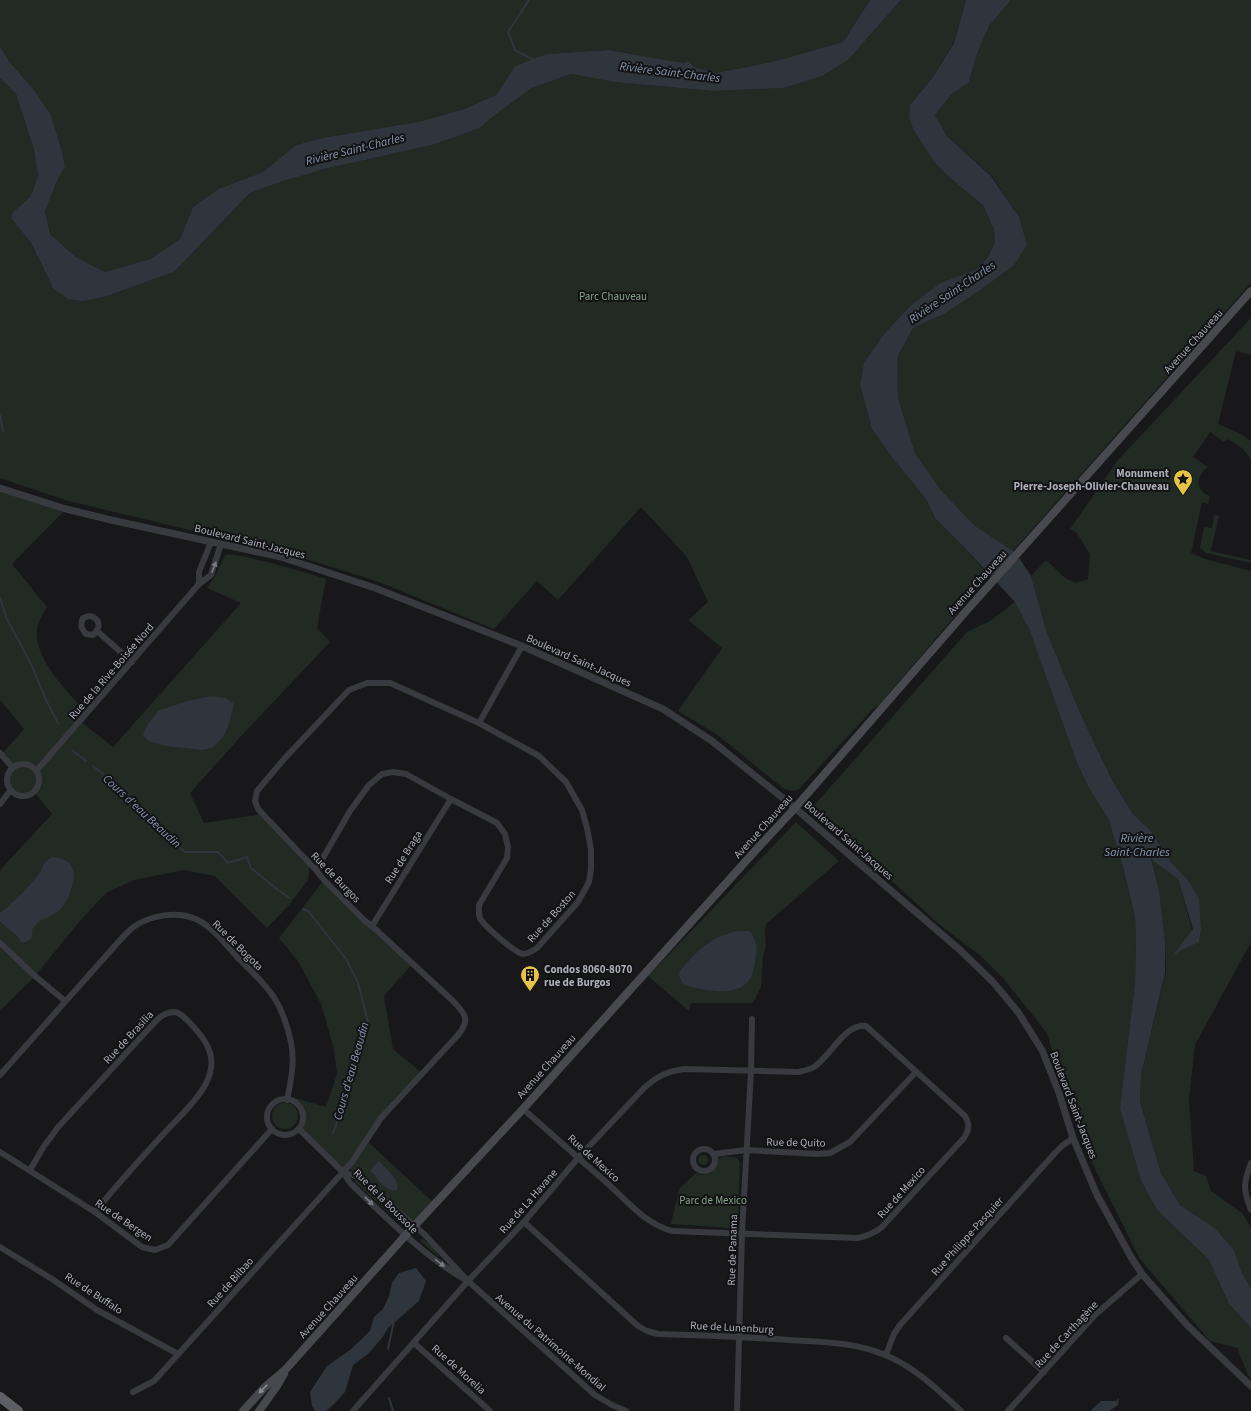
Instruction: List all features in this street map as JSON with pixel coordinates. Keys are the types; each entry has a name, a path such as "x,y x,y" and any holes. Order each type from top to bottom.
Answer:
{"highway":[{"path":"0,1397 18,1411"}],"main road":[{"name":"Avenue Chauveau","path":"243,1411 265,1387 286,1369 405,1236 523,1109 795,808 968,609 992,584 1251,291"},
{"name":"Avenue Chauveau","path":"259,1411 277,1386 286,1369"}],"street":[{"name":"Boulevard Saint-Jacques","path":"0,488 66,509 281,557 376,588 522,646 663,709 712,741 795,808 960,950 993,982 1018,1012 1042,1050 1059,1093 1073,1138 1097,1195 1142,1274 1186,1325 1251,1386"},
{"path":"199,584 199,572 211,542"},
{"name":"Rue de la Rive-Boisée Nord","path":"37,770 199,584 210,575 221,544"},
{"path":"96,631 132,662"},
{"path":"479,723 522,646"},
{"name":"Rue de Burgos","path":"337,1178 352,1162 363,1147 381,1118 458,1035 466,1022 464,1014 453,1001 365,921 324,880 258,809 255,801 257,791 285,758 349,690 367,683 390,683 479,723"},
{"name":"Rue de Boston","path":"316,870 350,811 369,784 382,774 394,772 406,774 497,823 505,834 508,847 507,858 479,905 481,920 512,950 522,954 530,953 537,948 578,902 589,882 591,870 587,828 582,810 566,782 538,756 479,723"},
{"path":"0,753 12,767"},
{"path":"23,763 31,765 37,770 39,784 34,792 24,796 17,795 10,791 7,784 7,774 12,767 23,763"},
{"path":"0,804 10,791"},
{"name":"Rue de Braga","path":"372,926 450,799"},
{"name":"Rue de Bogota","path":"0,1075 121,939 134,927 148,919 164,915 182,915 196,920 213,931 276,999 286,1025 291,1043 293,1060 287,1100"},
{"path":"0,943 35,976 65,1001"},
{"name":"Rue de Brasilia","path":"30,1170 44,1146 59,1126 160,1016 174,1012 180,1014 202,1034 209,1050 212,1064 210,1074 206,1083 193,1101 112,1190 95,1212"},
{"name":"Rue de Panama","path":"737,1411 742,1233 752,1019"},
{"name":"Rue de Mexico","path":"523,1109 644,1217 661,1228 672,1231 858,1238 868,1235 879,1230 968,1133 968,1121 965,1116 866,1026 852,1028 814,1067 798,1072 750,1071"},
{"name":"Rue de La Havane","path":"353,1411 468,1281 524,1222 578,1158 644,1088 655,1079 668,1072 684,1069 750,1071"},
{"name":"Rue de Quito","path":"714,1154 746,1150 818,1154 830,1153 841,1148 858,1135 916,1072"},
{"path":"287,1100 297,1104 302,1112 303,1119 299,1129 286,1135 280,1134 272,1129 268,1118 270,1108 278,1101 287,1100"},
{"name":"Rue de Bergen","path":"0,1152 95,1212 142,1247 155,1250 168,1245 272,1129"},
{"name":"Rue de la Boussole","path":"299,1129 343,1172 350,1183 414,1244"},
{"name":"Rue Philippe-Pasquier","path":"886,1355 894,1334 900,1325 1055,1153 1073,1138"},
{"path":"1251,1163 1245,1179 1245,1195 1251,1210"},
{"name":"Rue de la Boussole","path":"343,1172 358,1176 424,1234"},
{"name":"Rue de Bilbao","path":"133,1392 154,1381 337,1178"},
{"name":"Rue de Lunenburg","path":"524,1222 638,1326 646,1331 658,1334 740,1337 860,1346 886,1355 918,1373 961,1411"},
{"name":"Avenue du Patrimoine-Mondial","path":"424,1234 468,1281 595,1395 612,1406 626,1411"},
{"name":"Avenue du Patrimoine-Mondial","path":"414,1244 452,1272 468,1281"},
{"name":"Rue de Buffalo","path":"0,1247 52,1279 97,1310 178,1354"},
{"name":"Rue de Carthagène","path":"1008,1411 1095,1315 1142,1274"},
{"path":"1006,1338 1044,1372"},
{"name":"Rue de Morelia","path":"414,1343 490,1411"}],"green space":[{"path":"0,0 870,0 843,42 776,61 716,73 694,67 688,61 684,63 609,50 546,54 515,66 496,95 464,109 422,121 322,138 296,145 263,172 218,189 193,207 180,239 150,259 105,272 76,257 50,234 45,211 58,179 65,167 62,151 51,115 35,91 9,61 0,46"},
{"name":"Parc Chauveau","path":"901,0 966,0 954,42 933,77 910,105 909,117 913,129 934,162 950,178 983,205 994,230 995,242 988,257 978,269 940,283 911,305 884,334 864,362 860,385 872,429 894,460 926,499 935,518 962,545 989,576 879,705 874,708 799,789 794,791 784,789 719,736 678,711 722,648 688,620 708,602 687,557 641,507 558,600 537,581 494,629 379,582 316,562 65,500 0,478 0,78 16,94 34,150 38,176 30,197 13,212 11,218 31,243 53,288 83,301 104,297 174,272 250,193 320,170 432,145 480,128 491,118 532,88 571,74 614,82 713,91 783,88 867,39"},
{"path":"1011,0 1251,0 1251,283 1013,551 974,525 941,490 915,453 898,398 897,371 897,358 913,328 944,314 979,291 1019,217 992,176 947,136 935,115 951,95 969,82 977,54 989,26"},
{"path":"1251,318 1251,355 1236,351 1218,424 1239,433 1251,441 1251,460 1237,445 1227,439 1224,442 1210,432 1193,457 1208,467 1199,478 1199,485 1204,493 1210,496 1208,504 1202,502 1191,553 1205,559 1251,571 1251,942 1195,1045 1189,1099 1194,1171 1206,1176 1211,1191 1242,1213 1251,1227 1251,1288 1243,1275 1234,1250 1215,1228 1180,1205 1161,1173 1140,1102 1141,1075 1166,971 1165,941 1159,890 1151,858 1178,879 1192,930 1178,952 1199,942 1188,880 1171,862 1151,831 1133,814 1113,782 1081,715 1047,633 1031,576 1046,560 1065,578 1076,583 1088,579 1090,554 1076,532 1070,529 1118,460"},
{"path":"0,488 66,509 12,564 47,607 39,622 37,633 38,644 48,666 63,687 87,713 80,721 113,747 241,603 207,588 215,576 225,555 243,556 326,579 317,628 330,642 190,793 204,823 262,814 310,865 308,880 289,905 267,928 215,876 184,870 134,880 106,893 79,922 35,976 0,1011 0,870 52,814 34,792 25,796 17,796 11,791 8,787 6,779 12,767 1,755 24,729 0,700"},
{"path":"1214,515 1219,516 1211,551 1251,560 1251,563 1206,553 1200,548 1204,527 1212,528"},
{"path":"1015,602 1030,631 1108,818 1122,863 1135,917 1135,982 1120,1108 1157,1210 1209,1260 1229,1304 1251,1328 1251,1379 1237,1348 1210,1341 1140,1259 1091,1161 1074,1109 1056,1063 1047,1033 1003,978 981,956 941,926 812,808 967,632 990,621"},
{"path":"796,822 839,861 766,924 766,946 763,956 761,987 753,1003 691,1003 689,1011 648,976","holes":["736,931 754,935 757,951 753,973 683,967 709,942 719,936"]},
{"path":"324,880 412,964 384,996 393,1049 422,1073 381,1118 367,1141 435,1204 415,1226 345,1165 344,1170 299,1129 302,1119 301,1111 296,1104 287,1100 288,1096 326,1107 337,1074 334,1049 321,1004 298,961 279,938"},
{"path":"285,1103 294,1107 298,1116 294,1125 285,1129 276,1125 272,1116 276,1107"},
{"path":"701,1155 705,1155 707,1156 707,1164 701,1165 698,1162 698,1158"},
{"name":"Parc de Mexico","path":"725,1156 737,1158 740,1163 738,1220 736,1224 730,1228 671,1224 679,1189 696,1173 703,1175 711,1173 719,1158"},
{"path":"357,1179 402,1220 402,1223 400,1223 355,1182"},
{"path":"421,1239 436,1250 439,1257 421,1242"}],"water":[{"name":"Rivière Saint-Charles","path":"870,0 901,0 848,60 822,76 783,88 713,91 614,82 571,74 532,88 491,118 480,128 432,145 320,170 250,193 174,272 104,297 83,301 68,299 53,288 31,243 11,218 13,212 30,197 38,176 34,150 16,94 0,78 0,46 9,61 35,91 51,115 62,151 65,167 58,179 45,211 50,234 76,257 105,272 150,259 180,239 193,207 218,189 263,172 296,145 322,138 422,121 464,109 496,95 515,66 546,54 609,50 684,63 688,61 694,67 716,73 776,61 843,42"},
{"name":"Rivière Saint-Charles","path":"966,0 1011,0 989,26 977,54 969,82 951,95 935,115 947,136 991,176 1019,217 1027,245 1014,265 979,291 944,314 913,328 897,358 898,398 915,453 941,490 974,525 1016,553 1031,576 1047,633 1081,715 1113,782 1133,814 1151,831 1171,862 1188,880 1199,899 1201,928 1199,942 1171,958 1193,929 1178,879 1151,859 1159,890 1165,941 1165,973 1141,1075 1140,1102 1161,1173 1180,1205 1215,1228 1234,1250 1243,1275 1251,1288 1251,1328 1229,1304 1209,1260 1157,1210 1141,1180 1120,1108 1135,982 1135,917 1122,863 1108,818 1088,786 1076,760 1030,631 1015,602 935,518 926,499 894,460 872,429 860,385 864,362 884,334 911,305 940,283 978,269 988,257 995,242 994,230 983,205 950,178 934,162 913,129 909,117 910,105 933,77 954,43"},
{"path":"211,696 226,698 234,704 228,727 223,737 212,748 203,750 166,746 149,741 143,735 148,724 158,711 184,702"},
{"path":"52,857 65,860 72,867 74,878 70,893 64,904 55,914 41,920 36,925 32,930 32,938 26,942 21,942 17,936 0,921 0,913 26,889 39,874 45,863"},
{"path":"736,931 749,931 757,946 755,966 748,981 741,987 723,991 713,991 684,985 679,973 691,958 713,940 722,935"},
{"path":"379,1161 395,1178 398,1186 397,1190 385,1187 370,1170"},
{"path":"416,1268 426,1281 419,1301 388,1328 382,1338 368,1354 353,1365 345,1392 333,1405 326,1411 315,1411 312,1406 310,1392 327,1366 350,1350 370,1331 374,1317 383,1309 389,1296 392,1283 399,1273"},
{"path":"1119,1398 1118,1405 1109,1411 1090,1411 1101,1401 1116,1401"}],"waterway":[{"path":"529,0 508,32 515,50 536,61"},
{"name":"Cours d'eau Beaudin","path":"0,415 3,431"},
{"name":"Cours d'eau Beaudin","path":"0,598 7,619 31,664 47,702 58,723"},
{"name":"Cours d'eau Beaudin","path":"72,750 86,761"},
{"name":"Cours d'eau Beaudin","path":"93,766 120,787 185,852 218,852 228,863 247,857 251,868 290,898"},
{"name":"Cours d'eau Beaudin","path":"303,909 309,912 346,959 358,983 368,1022 357,1062 333,1133"},
{"name":"Cours d'eau Beaudin","path":"388,1349 394,1321"},
{"name":"Cours d'eau Beaudin","path":"389,1398 393,1411"}],"place":[{"name":"Monument Pierre-Joseph-Olivier-Chauveau","path":"1183,496"},
{"name":"Condos 8060-8070 rue de Burgos","path":"530,992"}]}
